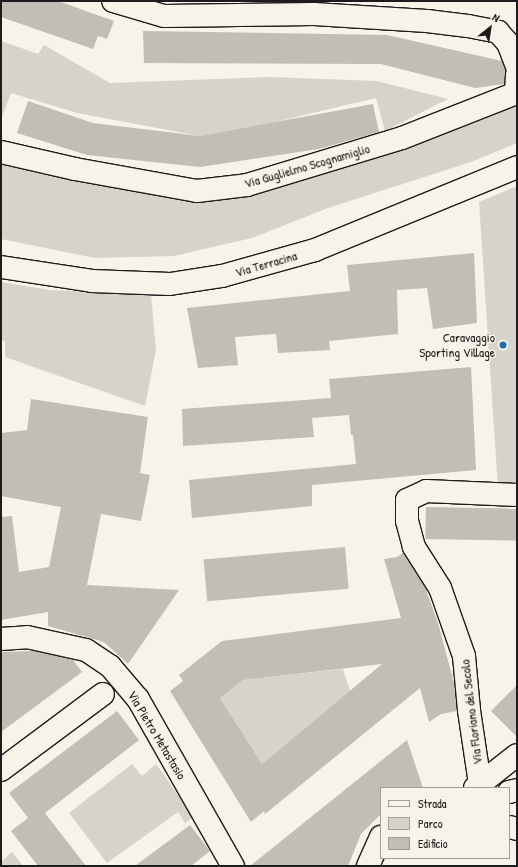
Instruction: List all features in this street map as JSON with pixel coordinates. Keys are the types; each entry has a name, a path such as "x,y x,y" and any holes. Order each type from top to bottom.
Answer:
{"street":[{"path":"113,1 164,16 314,14 427,21 468,26 498,32 508,43 517,66"},
{"name":"Via Guglielmo Scognamiglio","path":"1,152 75,170 197,190 247,185 402,138 458,114 516,94 517,75"},
{"name":"Via Terracina","path":"1,267 92,281 170,284 222,276 315,250 517,167"},
{"name":"Via Floriano del Secolo","path":"477,786 464,656 440,588 414,547 407,521 407,500 426,491 517,495"},
{"name":"Via Pietro Metastasio","path":"1,639 28,637 86,650 110,666 142,704 233,866"},
{"path":"1,770 103,694"},
{"path":"477,786 517,755"},
{"path":"368,866 380,839"}],"green space":[{"path":"1,41 38,54 44,45 110,83 270,77 377,81 448,99 385,131 376,98 254,127 200,136 77,113 11,93 1,119"},
{"path":"517,104 517,143 471,162 328,208 252,238 174,256 95,258 1,239 1,164 168,197 263,192"},
{"name":"Caravaggio Sporting Village","path":"517,186 517,489 498,488 479,202"},
{"path":"1,282 50,290 151,294 156,350 145,406 5,357 5,341 1,340"},
{"path":"343,669 350,691 262,764 220,698 243,680"},
{"path":"132,764 142,776 156,764 194,817 185,823 178,812 107,863 69,813"},
{"path":"12,852 23,866 1,866 1,862"}],"building":[{"path":"1,1 58,1 114,21 107,39 98,36 93,49 1,17"},
{"path":"143,31 387,35 502,61 506,71 504,84 475,88 381,64 144,63"},
{"path":"28,101 93,123 200,136 373,104 379,132 319,149 200,167 87,155 17,133"},
{"path":"474,253 477,323 433,329 427,288 397,290 398,334 329,341 330,350 278,353 276,334 235,337 238,365 198,368 187,308 350,291 347,265"},
{"path":"471,367 476,470 312,485 312,506 192,518 189,480 356,464 349,415 312,418 314,437 183,446 182,409 331,398 329,379"},
{"path":"31,399 148,417 140,473 150,475 141,521 101,514 87,585 179,590 128,664 104,642 48,626 48,612 1,620 1,517 12,516 19,572 49,567 61,507 1,496 1,433 27,430"},
{"path":"426,507 517,509 516,541 425,539"},
{"path":"345,547 349,589 207,601 204,559"},
{"path":"403,553 425,587 438,623 454,683 457,711 441,714 429,722 420,688 265,814 264,811 251,822 170,691 183,681 179,675 222,641 401,618 384,559 397,557","holes":["382,664 262,764 220,698 243,680"]},
{"path":"34,651 73,660 82,672 1,732 1,652"},
{"path":"517,685 517,737 491,711"},
{"path":"117,711 139,740 45,813 86,866 38,866 11,831 28,818 9,793"},
{"path":"407,740 423,787 380,787 380,815 361,834 348,866 250,866"},
{"path":"190,825 210,851 191,866 135,866"}],"place":[{"name":"Caravaggio Sporting Village","path":"503,345"}]}
